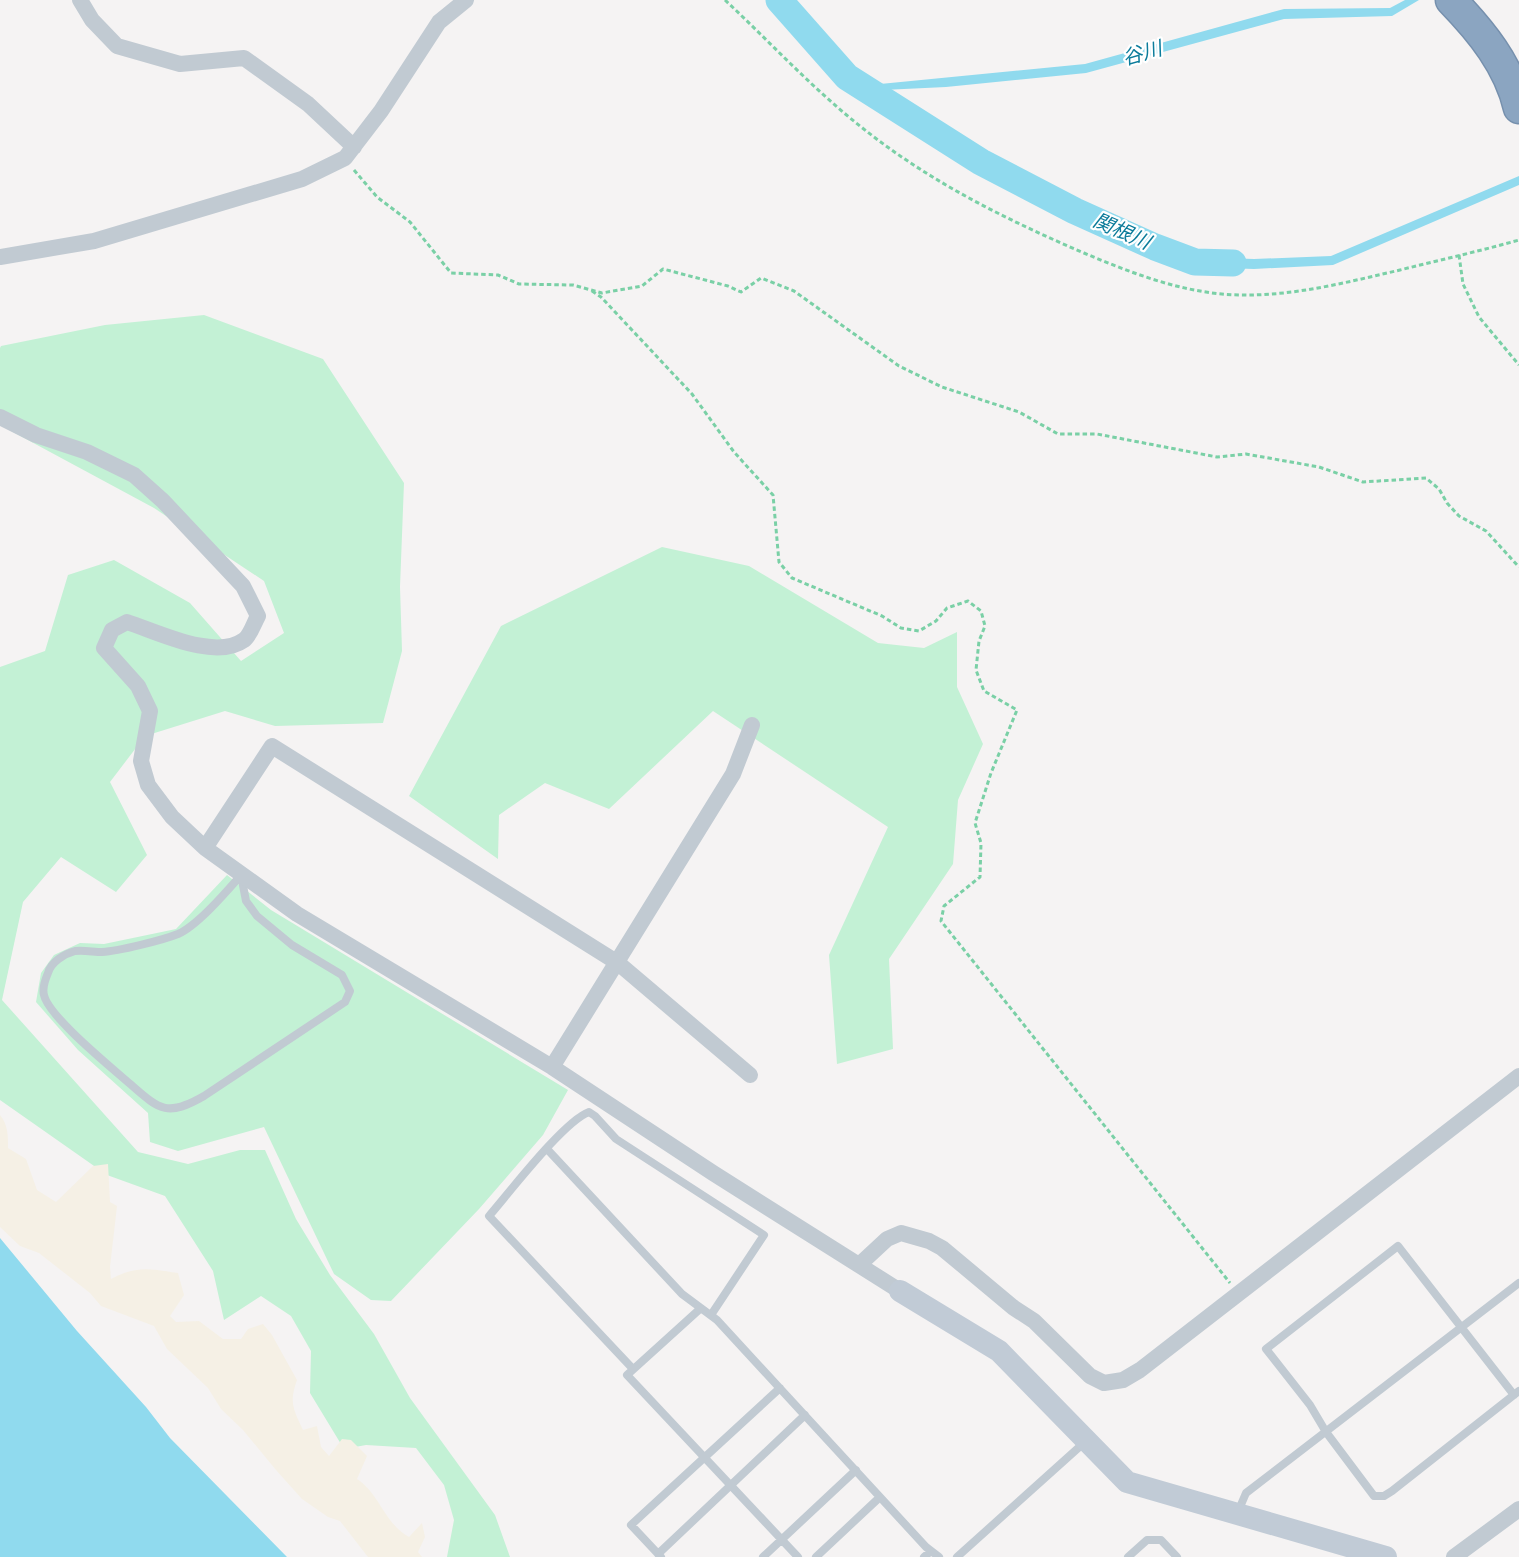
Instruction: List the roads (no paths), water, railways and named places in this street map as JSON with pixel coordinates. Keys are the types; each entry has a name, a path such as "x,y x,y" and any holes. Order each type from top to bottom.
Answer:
{"highway":[{"path":"1453,1 1490,45 1506,72 1519,108"}],"street":[{"path":"80,0 92,20 117,46 180,64 244,58 308,104 350,153"},
{"path":"0,257 94,241 302,179 350,153 381,111 439,22 466,0"},
{"path":"0,417 36,435 87,452 134,475 163,501 243,586 258,616 246,639 230,646 207,648 127,622 112,630 104,648 138,686 150,711 141,761 148,785 172,818 205,848 297,915 552,1067 713,1173 999,1351 1127,1482 1386,1557"},
{"path":"552,1067 733,774 752,725"},
{"path":"205,848 272,746 618,963 750,1075"},
{"path":"859,1265 886,1239 901,1233 929,1241 942,1248 1014,1308 1034,1321 1084,1371 1104,1383 1123,1380 1140,1370 1519,1076"},
{"path":"1454,1557 1519,1509"}],"lane":[{"path":"241,875 246,900 256,916 292,945 342,975 350,991 345,1002 204,1096 186,1107 168,1110 155,1105 138,1091 63,1023 47,1005 43,994 45,981 49,969 60,958 75,951 103,952 180,933 212,908 241,875"},
{"path":"633,1369 489,1216 547,1149 582,1114 589,1112 616,1139 764,1235 711,1316"},
{"path":"547,1149 682,1294 711,1316 780,1388 856,1470 928,1554 939,1557"},
{"path":"1398,1246 1462,1328 1516,1393 1384,1496 1374,1496 1326,1432 1310,1405 1266,1349 1398,1246"},
{"path":"1237,1515 1246,1493 1519,1283"},
{"path":"701,1308 627,1375 798,1557"},
{"path":"780,1388 631,1525 659,1555 805,1415"},
{"path":"957,1557 1086,1441"},
{"path":"763,1557 856,1470"},
{"path":"816,1557 880,1497"},
{"path":"1128,1557 1147,1540 1161,1540 1177,1557"}],"water":[{"name":"谷川","path":"1405,0 1419,0 1392,16 1284,19 1086,73 946,87 862,91 870,85 1085,64 1284,9 1390,8"},
{"path":"1519,176 1519,185 1333,265 1254,269 1195,267 1196,257 1254,259 1331,256"},
{"path":"0,1238 170,1438 287,1557 0,1557"}],"waterway":[{"name":"関根川","path":"779,0 847,77 981,162 1075,211 1155,247 1195,262 1233,263"}]}
